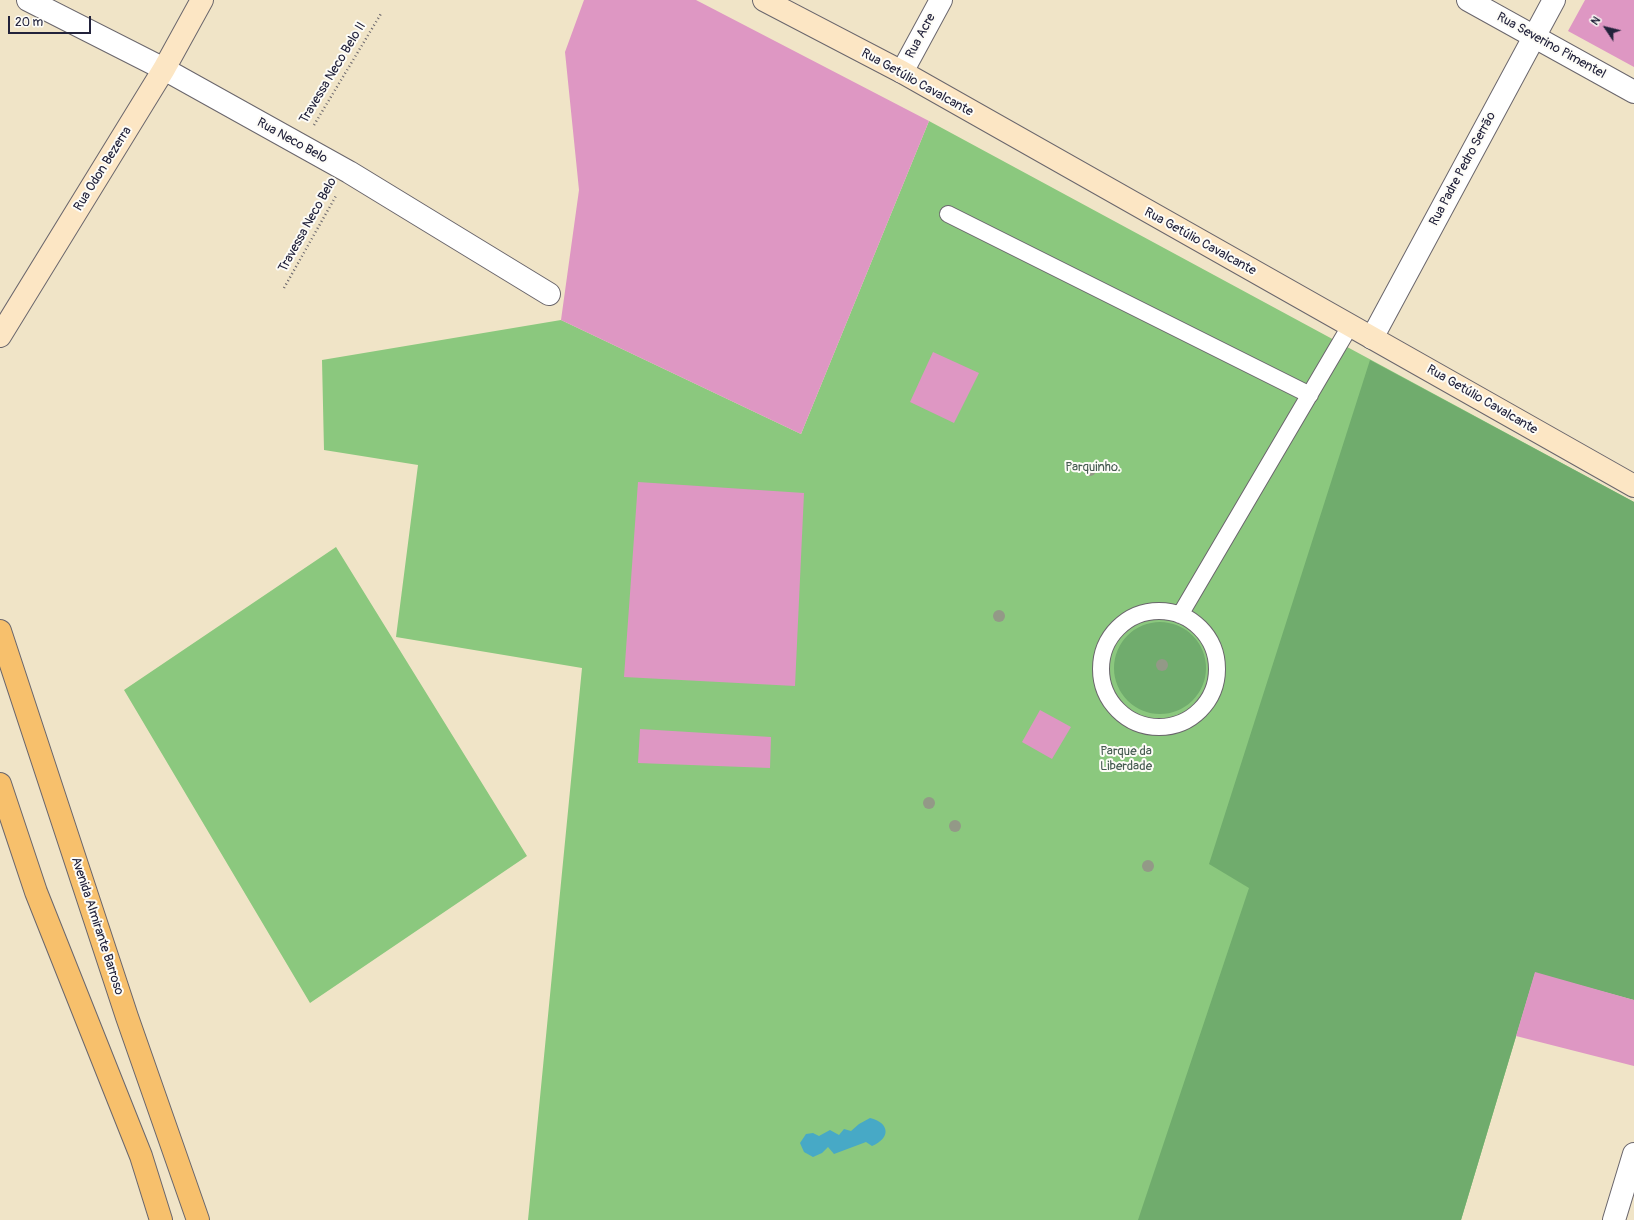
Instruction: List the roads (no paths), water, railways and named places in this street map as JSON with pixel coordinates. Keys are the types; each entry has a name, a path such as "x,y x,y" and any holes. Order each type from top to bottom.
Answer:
{"main road":[{"name":"Avenida Almirante Barroso","path":"0,631 126,1017 198,1220"},
{"path":"0,784 36,892 141,1156 161,1220"}],"street":[{"name":"Rua Neco Belo","path":"28,0 164,69 349,172 549,294"},
{"name":"Rua Odon Bezerra","path":"0,336 164,69 202,0"},
{"name":"Rua Getúlio Cavalcante","path":"764,0 902,72 1634,486"},
{"name":"Rua Acre","path":"902,72 941,0"},
{"name":"Rua Severino Pimentel","path":"1468,0 1634,92"},
{"name":"Rua Padre Pedro Serrão","path":"1372,338 1554,0"},
{"path":"1614,1220 1631,1177 1634,1154"}],"lane":[{"path":"948,214 1310,395"},
{"path":"1180,615 1350,326"},
{"path":"1151,611 1171,612 1180,615 1189,619 1203,631 1213,647 1217,665 1215,683 1207,701 1194,714 1178,724 1160,727 1142,725 1124,716 1110,702 1102,684 1100,664 1105,645 1117,629 1132,617 1151,611"}],"water":[{"path":"870,1118 881,1123 886,1131 883,1139 872,1146 866,1142 834,1154 828,1147 822,1153 813,1157 804,1152 800,1143 806,1134 813,1133 819,1136 830,1130 839,1135 844,1129 851,1131 859,1124"}],"park label":[{"name":"Parquinho.","path":"1093,468"},
{"name":"Parque da Liberdade","path":"1126,760"}]}
